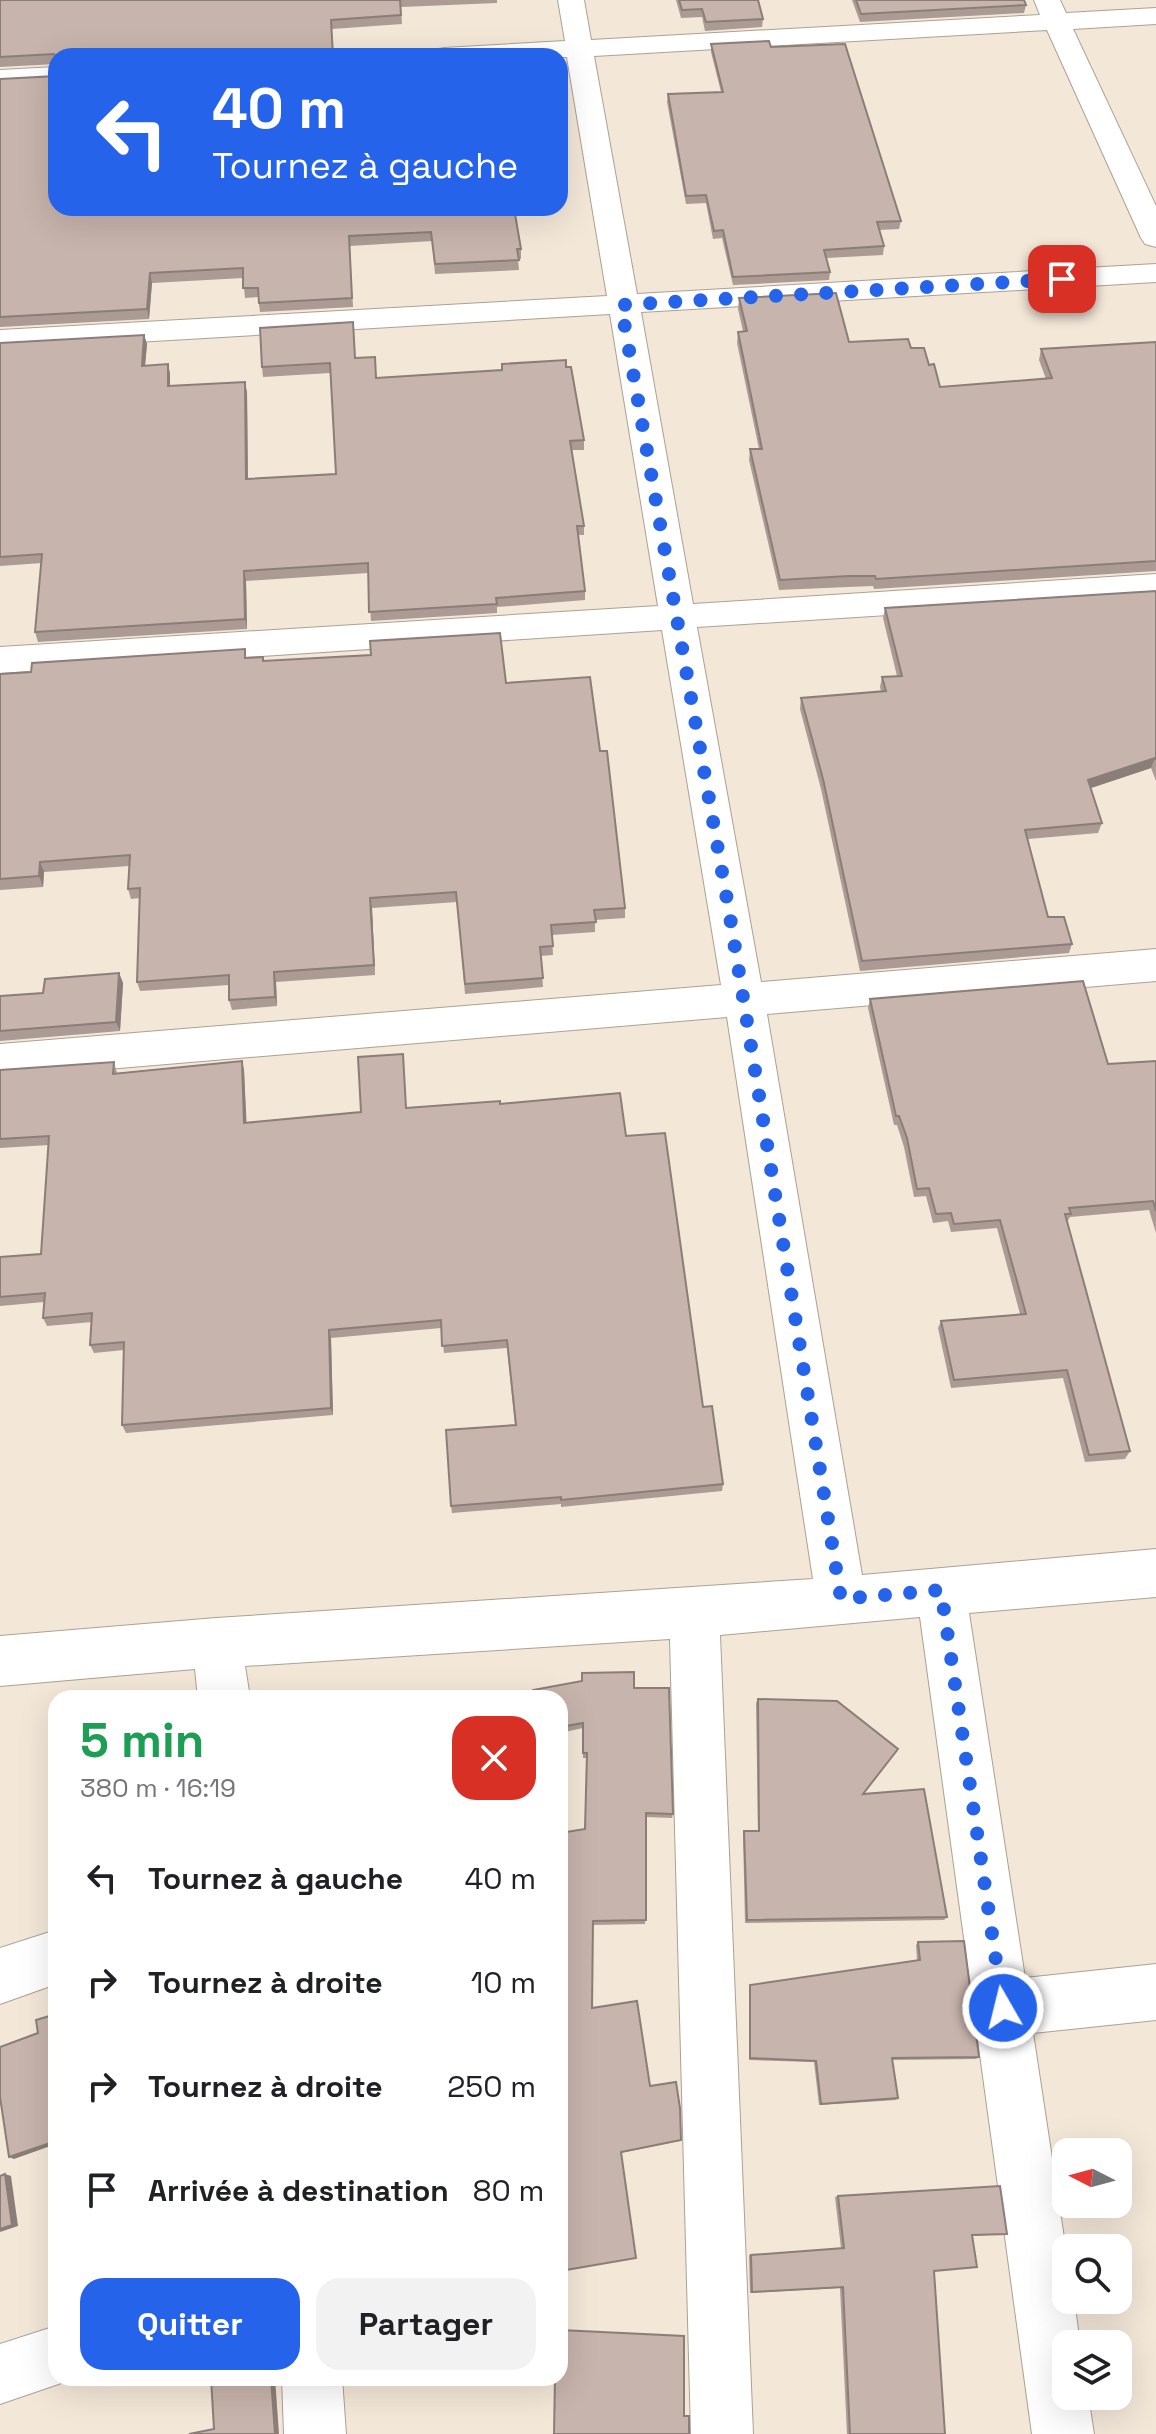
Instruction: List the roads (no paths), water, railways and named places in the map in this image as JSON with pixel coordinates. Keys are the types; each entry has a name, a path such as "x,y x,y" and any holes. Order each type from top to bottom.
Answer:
{"street":[{"path":"571,0 621,305 744,998 841,1599"},
{"path":"1051,11 1156,238"},
{"path":"568,50 1051,11 1156,16"},
{"path":"0,78 48,75"},
{"path":"0,340 1156,273"},
{"path":"0,660 679,619 1156,586"},
{"path":"0,1061 1156,965"},
{"path":"0,1661 216,1643 694,1613 1156,1573"},
{"path":"941,1590 1063,2434"},
{"path":"694,1613 722,2434"},
{"path":"216,1643 223,1690"},
{"path":"0,1976 48,1960"},
{"path":"1003,2008 1156,1992"},
{"path":"0,2374 48,2359"},
{"path":"312,2386 315,2434"}]}
